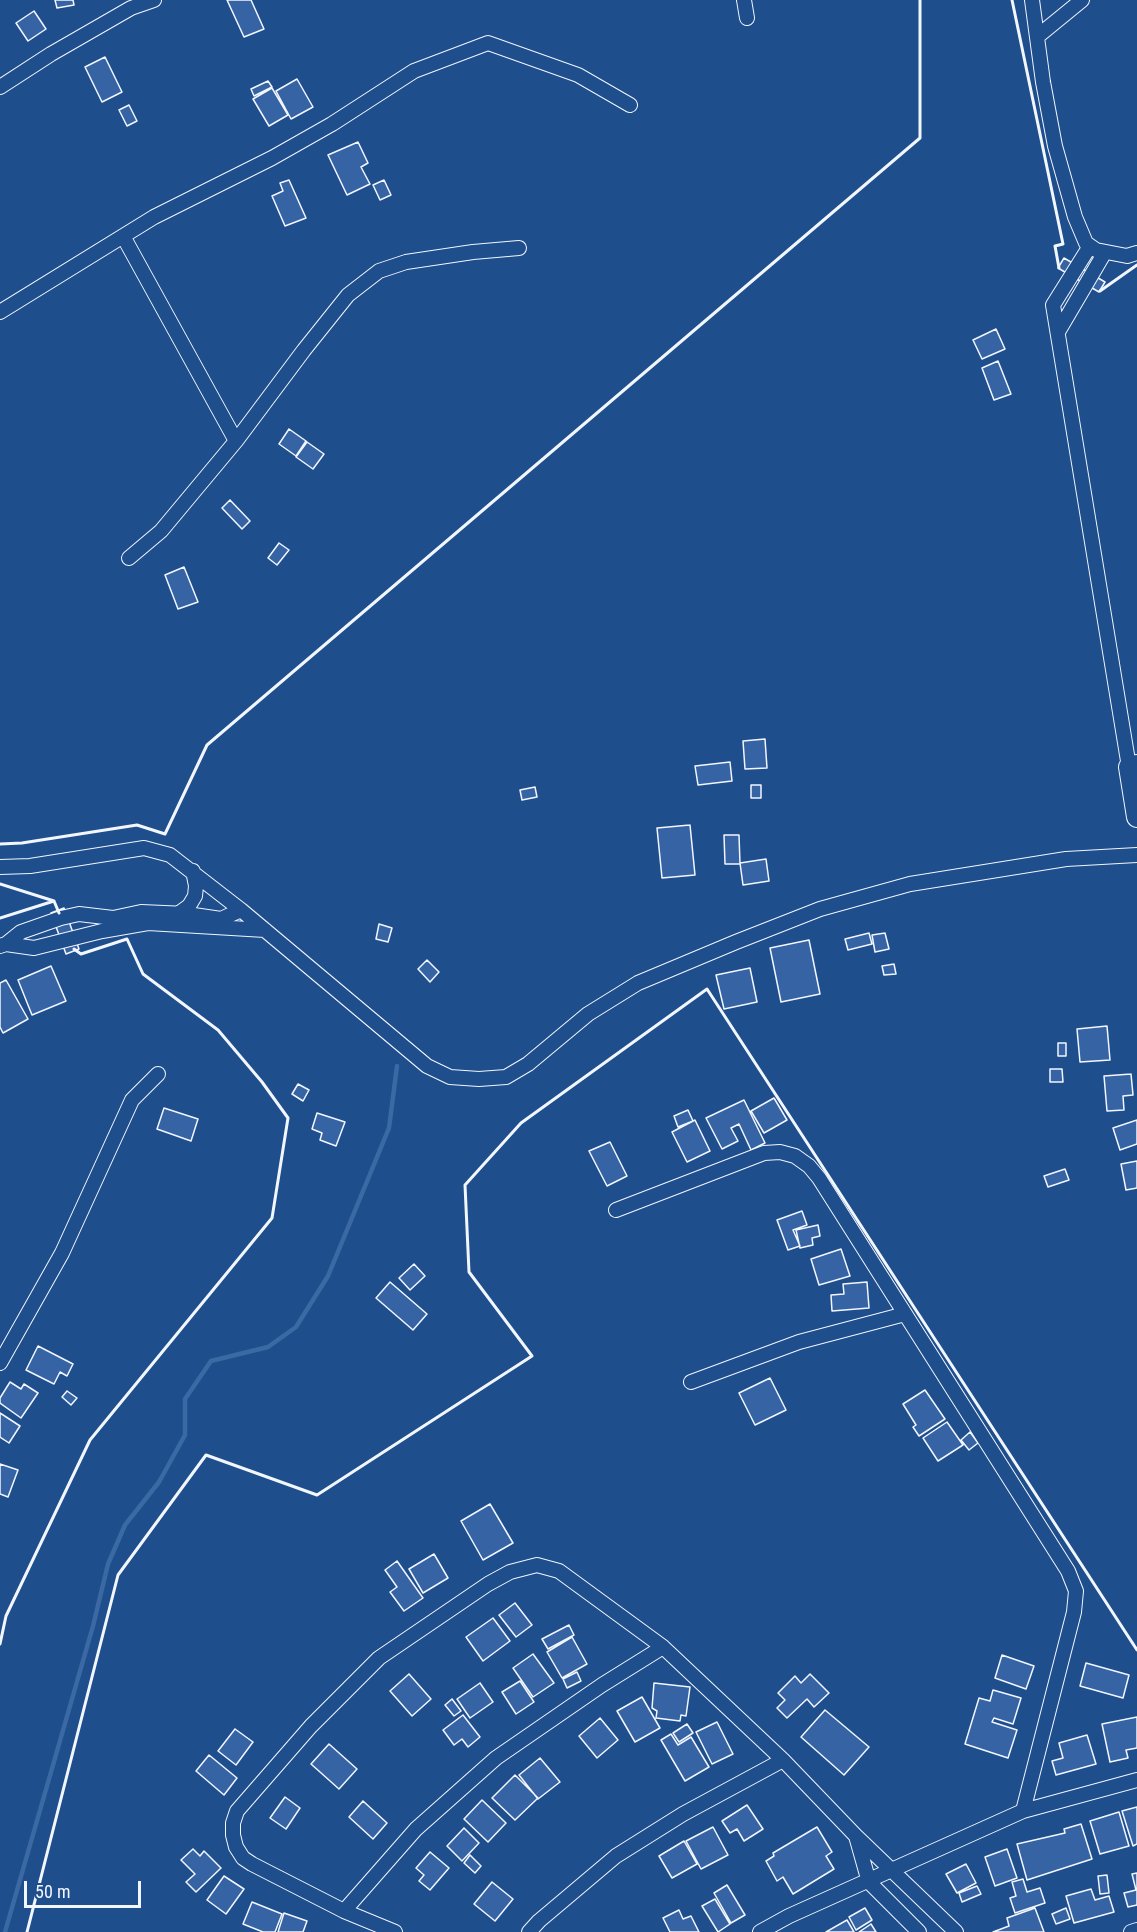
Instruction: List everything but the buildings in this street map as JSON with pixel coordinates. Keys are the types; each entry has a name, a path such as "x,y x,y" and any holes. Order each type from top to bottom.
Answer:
{"street":[{"path":"0,87 130,8 154,0"},
{"path":"744,0 747,18"},
{"path":"1032,0 1043,82 1055,146 1074,217 1086,243 1096,250 1127,256 1137,253"},
{"path":"1038,36 1082,0"},
{"path":"0,312 154,217 272,158 332,124 414,71 488,43 578,75 630,105"},
{"path":"123,236 236,441"},
{"path":"1090,246 1053,305 1133,766 1137,817"},
{"path":"129,558 161,531 236,441 348,295 379,271 406,262 519,248"},
{"path":"1058,332 1105,252"},
{"path":"0,867 30,866 144,848 170,855 241,910 427,1066 450,1077 479,1079 506,1077 528,1064 588,1014 638,983 820,909 910,884 1066,860 1137,855"},
{"path":"178,914 189,906 195,896 193,871"},
{"path":"3,945 21,932 79,914 113,918 141,912 221,919 241,910"},
{"path":"3,945 34,948 80,936 148,923 265,930"},
{"path":"0,1363 62,1253 132,1100 158,1074"},
{"path":"616,1210 764,1153 780,1152 795,1156 809,1166 819,1178 1068,1571 1076,1591 1074,1612 1023,1811"},
{"path":"691,1382 799,1342 905,1314"},
{"path":"395,1932 344,1911 243,1858 236,1847 233,1835 233,1823 237,1811 311,1726 379,1658 488,1584 510,1572 537,1565 559,1571 663,1647 783,1760 856,1836 956,1932"},
{"path":"344,1911 416,1829 496,1758 602,1685 663,1647"},
{"path":"529,1932 616,1856 683,1814 783,1760"},
{"path":"760,1932 789,1916 1023,1811 1137,1780"},
{"path":"856,1836 869,1882 919,1932"},
{"path":"1131,1932 1137,1930"}],"waterway":[{"path":"5,1932 93,1626 108,1564 125,1525 159,1482 185,1435 185,1399 211,1361 268,1347 296,1327 328,1276 389,1128 397,1066"}],"wall":[{"path":"0,844 22,843 137,825 165,834 207,745 920,138 920,0"},
{"path":"1012,0 1063,244 1055,246 1059,268"},
{"path":"1100,291 1137,265"},
{"path":"0,884 54,901"},
{"path":"0,918 54,901 59,913"},
{"path":"0,1644 6,1616 90,1440 272,1218 288,1118 262,1082 218,1030 143,974 127,939 81,954 74,949"},
{"path":"27,1932 118,1575 206,1455 317,1495 532,1356 469,1272 465,1185 521,1123 707,989 1137,1650"}]}
